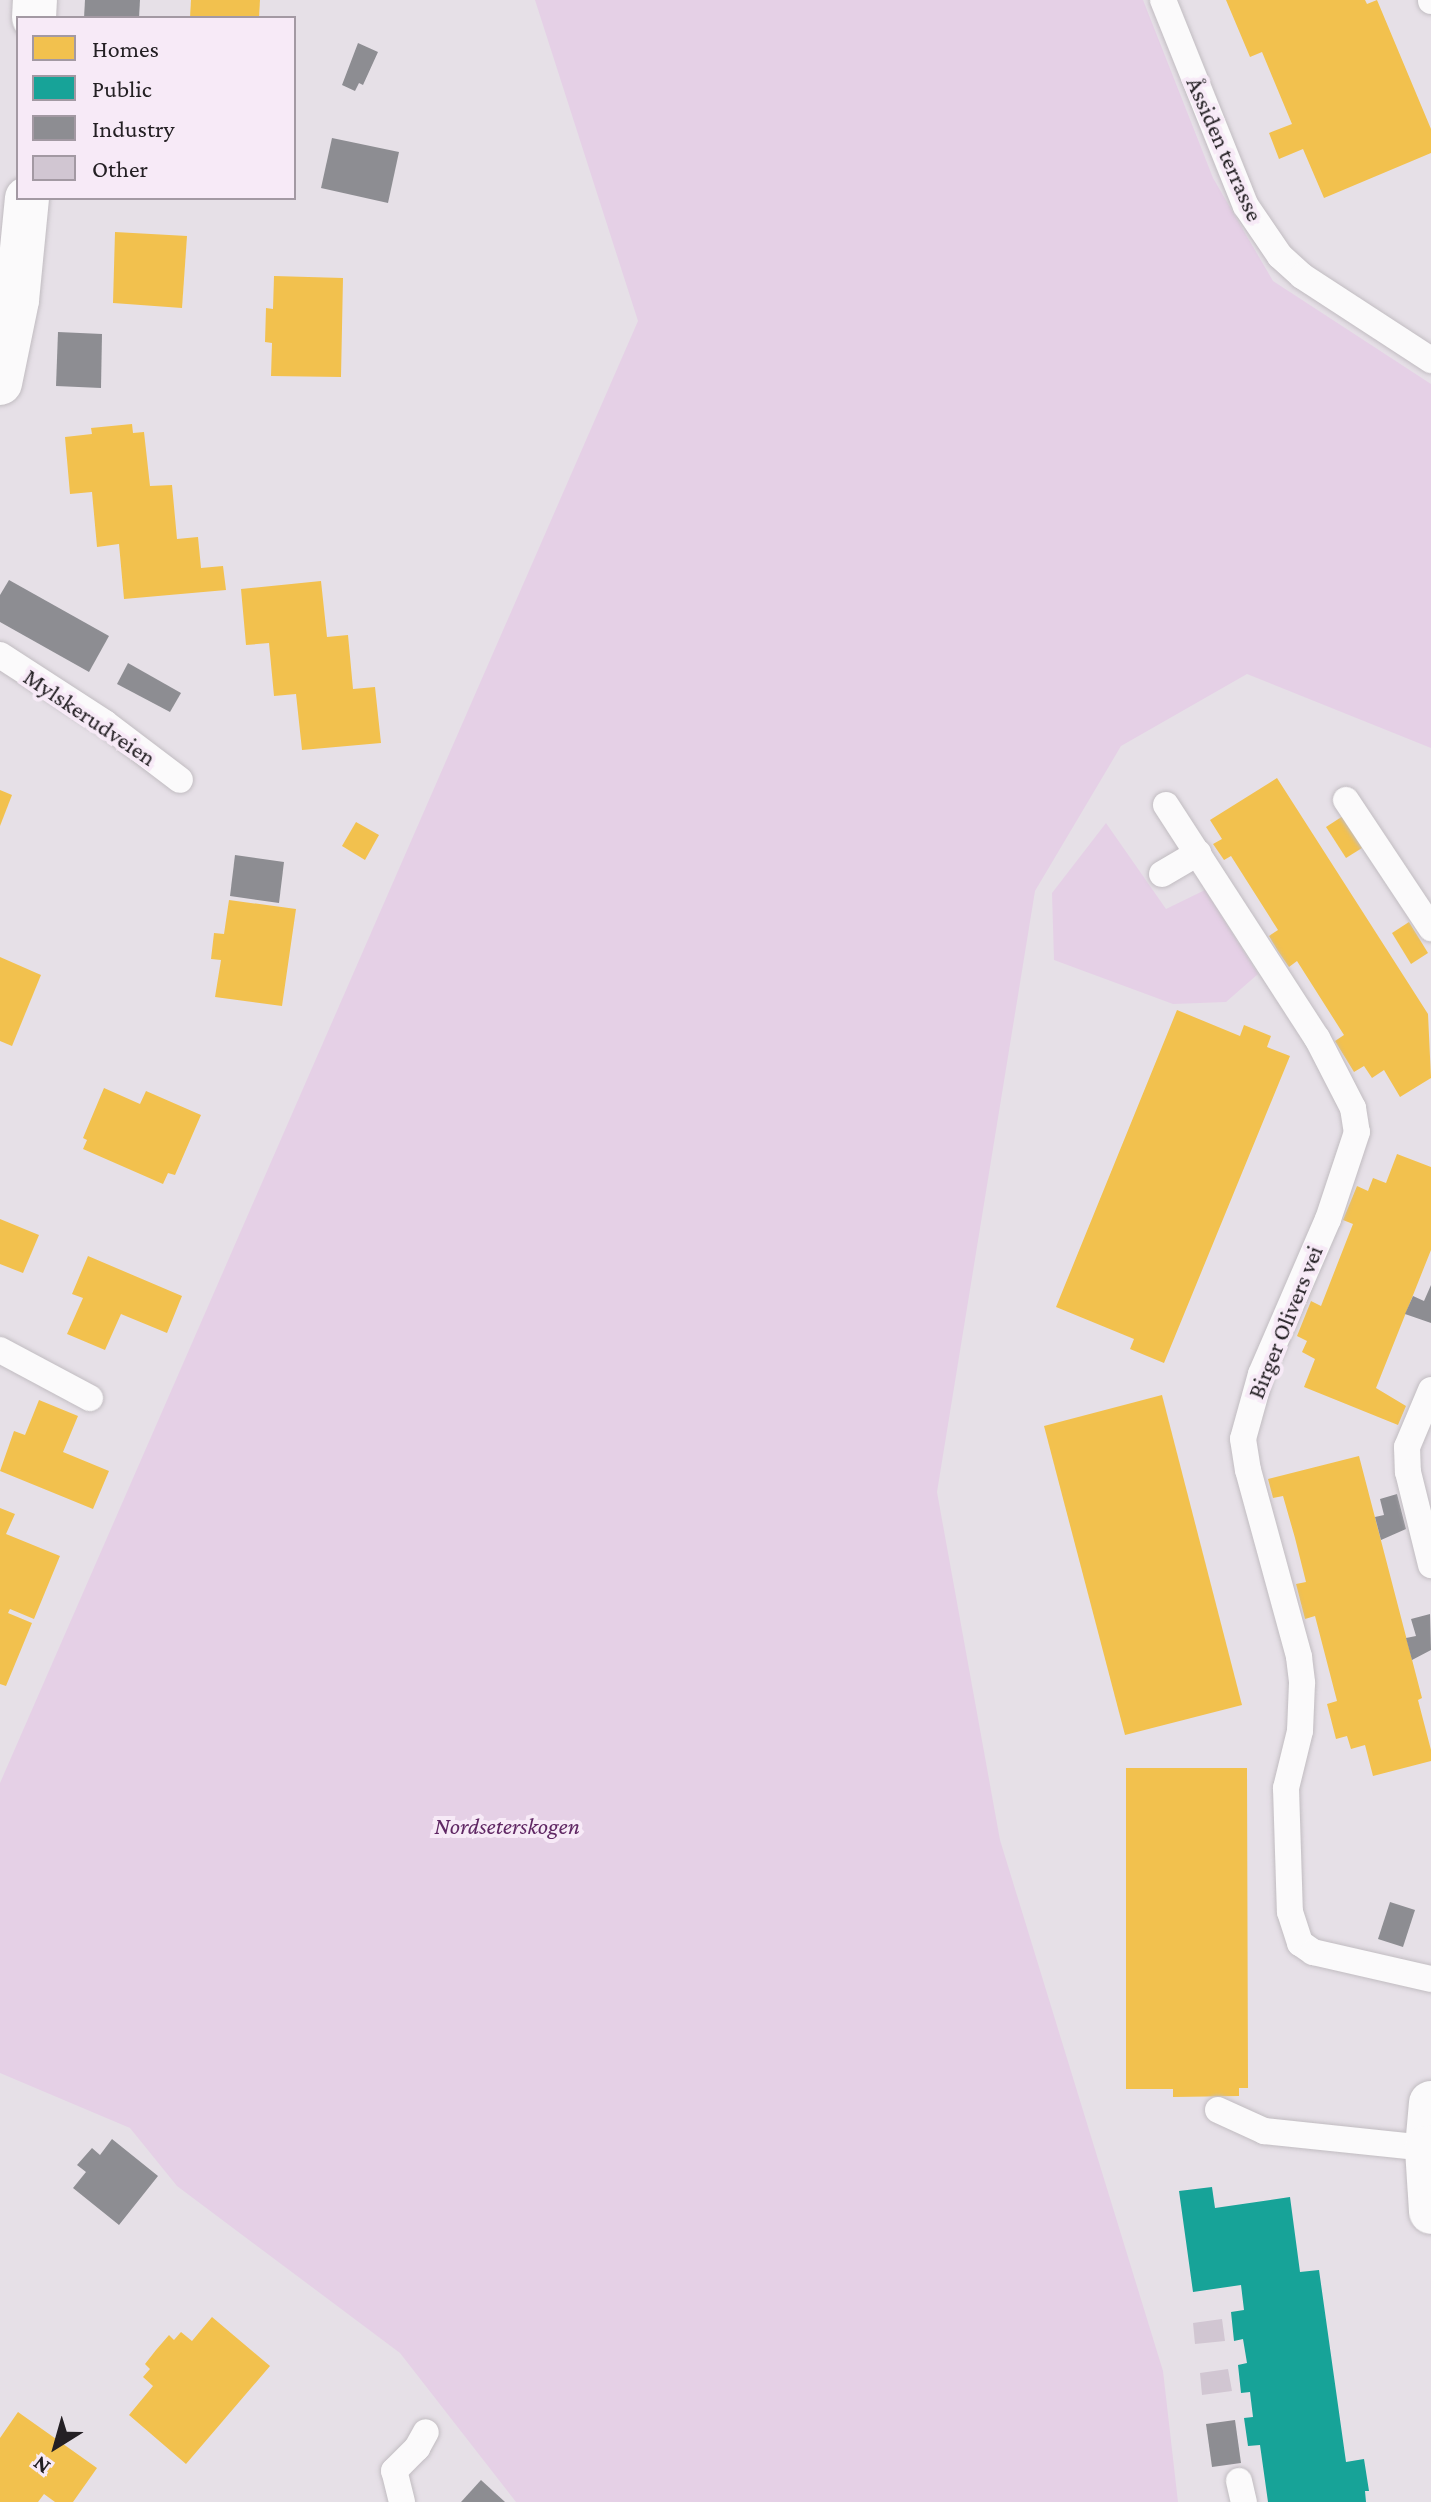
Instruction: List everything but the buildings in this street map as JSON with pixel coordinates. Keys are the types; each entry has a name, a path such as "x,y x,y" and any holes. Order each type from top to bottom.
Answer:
{"street":[{"path":"0,383 19,286 27,200"},
{"path":"1431,2103 1427,2148 1431,2212"}],"lane":[{"name":"Åssiden terrasse","path":"1163,0 1246,206 1280,256 1302,276 1431,360"},
{"name":"Mylskerudveien","path":"0,655 105,723 180,780"},
{"path":"1346,800 1431,928"},
{"name":"Birger Olivers vei","path":"1166,805 1317,1038 1353,1108 1357,1132 1328,1219 1261,1374 1243,1439 1248,1470 1299,1657 1302,1683 1300,1731 1286,1788 1290,1912 1300,1943 1313,1952 1431,1979"},
{"path":"1162,874 1198,853"},
{"path":"0,1350 90,1398"},
{"path":"1431,1390 1407,1447 1413,1496 1431,1565"},
{"path":"1218,2110 1264,2131 1427,2148"},
{"path":"402,2502 394,2471 417,2448 426,2432"}],"green space":[{"name":"Nordseterskogen","path":"535,0 1143,0 1213,178 1273,281 1431,384 1431,748 1247,674 1121,746 1035,891 937,1492 1000,1840 1163,2371 1178,2502 516,2502 400,2353 177,2186 130,2128 0,2073 0,1783 638,321"},
{"path":"1106,823 1166,909 1205,890 1258,974 1226,1002 1173,1004 1054,960 1052,893"}]}
